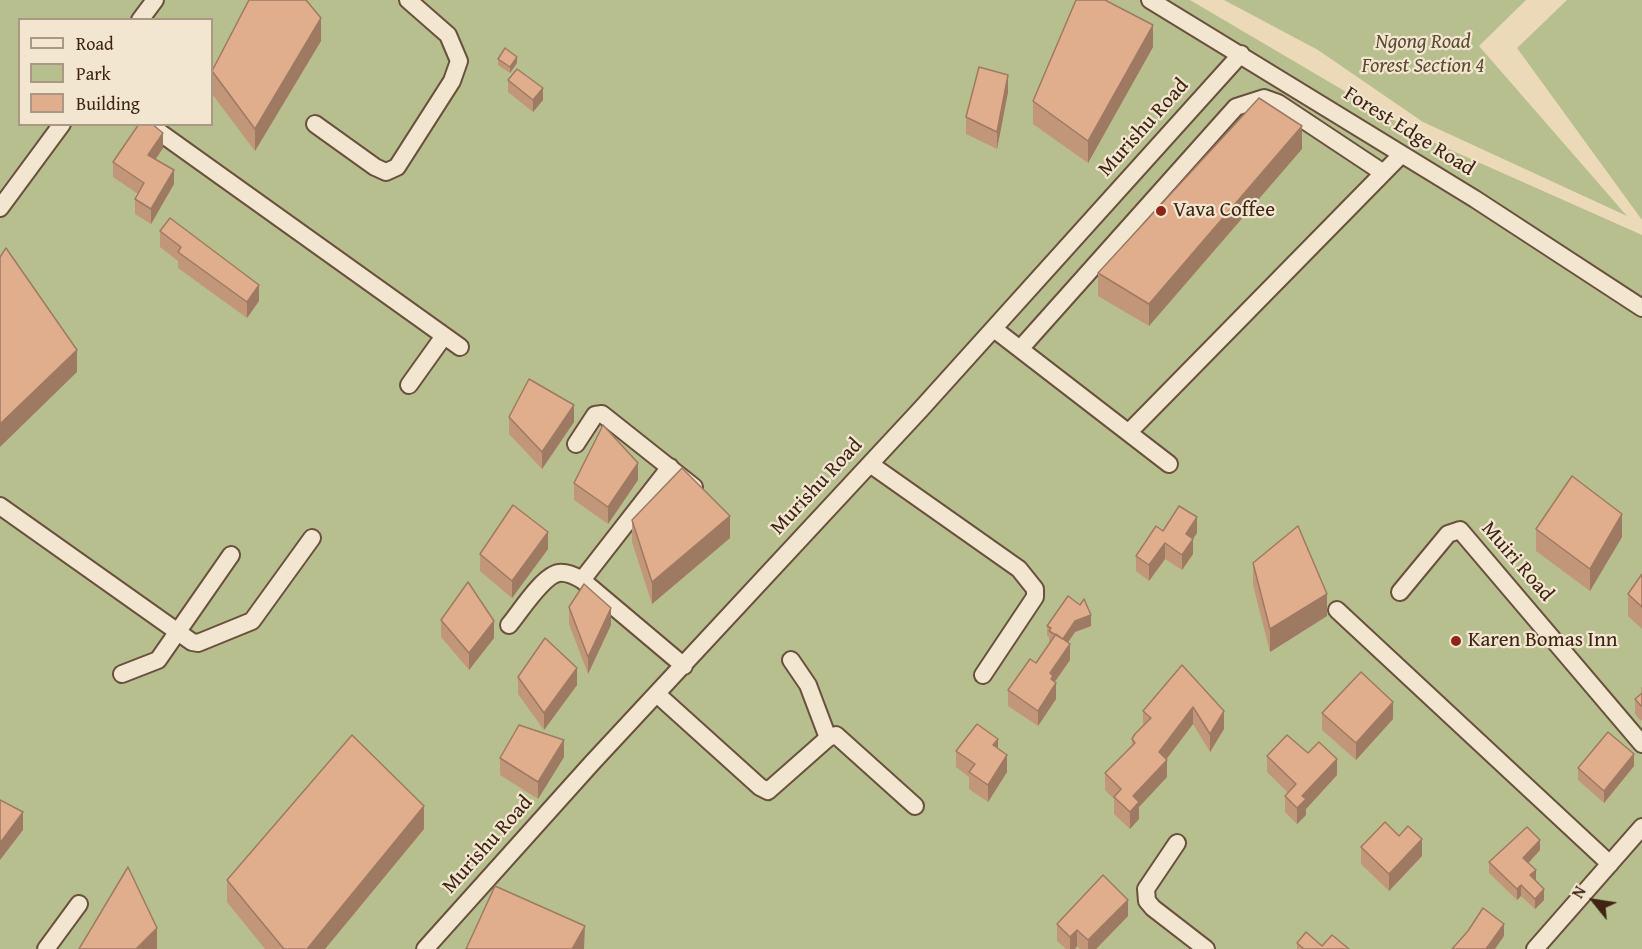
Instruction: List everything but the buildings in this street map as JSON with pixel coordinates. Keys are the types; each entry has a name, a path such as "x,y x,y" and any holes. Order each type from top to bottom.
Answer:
{"street":[{"path":"142,18 155,0"},
{"path":"315,124 375,167 386,172 398,167 452,81 459,61 448,35 408,0"},
{"name":"Forest Edge Road","path":"1149,0 1241,54 1475,199 1642,308"},
{"name":"Murishu Road","path":"425,949 591,763 684,666 994,329 1241,54"},
{"path":"1020,349 1236,107 1264,98 1278,103 1382,172"},
{"path":"0,208 5,189 60,126"},
{"path":"151,126 460,347"},
{"path":"1130,431 1401,155"},
{"path":"994,329 1130,431 1169,464"},
{"path":"409,386 444,336"},
{"path":"576,444 595,415 600,413 641,442 710,500"},
{"path":"870,464 1019,569 1035,589 1035,597 983,675"},
{"path":"582,580 670,467"},
{"path":"0,506 86,570 198,643 252,621 312,538"},
{"name":"Muiri Road","path":"1400,592 1448,534 1460,531 1642,744"},
{"path":"122,674 158,660 231,555"},
{"path":"509,625 548,577 559,573 571,574 582,580 684,666"},
{"path":"1337,610 1610,864"},
{"path":"791,660 808,685 828,738"},
{"path":"658,694 760,787 768,791 828,738 836,735 843,738 915,806"},
{"path":"1535,949 1642,827"},
{"path":"1178,843 1146,889 1147,901 1206,949"},
{"path":"46,949 79,904"}],"green space":[{"path":"0,0 1190,0 1426,139 1642,235 1642,949 0,949"},
{"name":"Ngong Road Forest Section 4","path":"1224,0 1526,0 1479,46 1627,216 1423,122 1318,50"},
{"path":"1567,0 1642,0 1642,220 1517,48"}],"place":[{"name":"Vava Coffee","path":"1161,211"},
{"name":"Karen Bomas Inn","path":"1456,641"}]}
